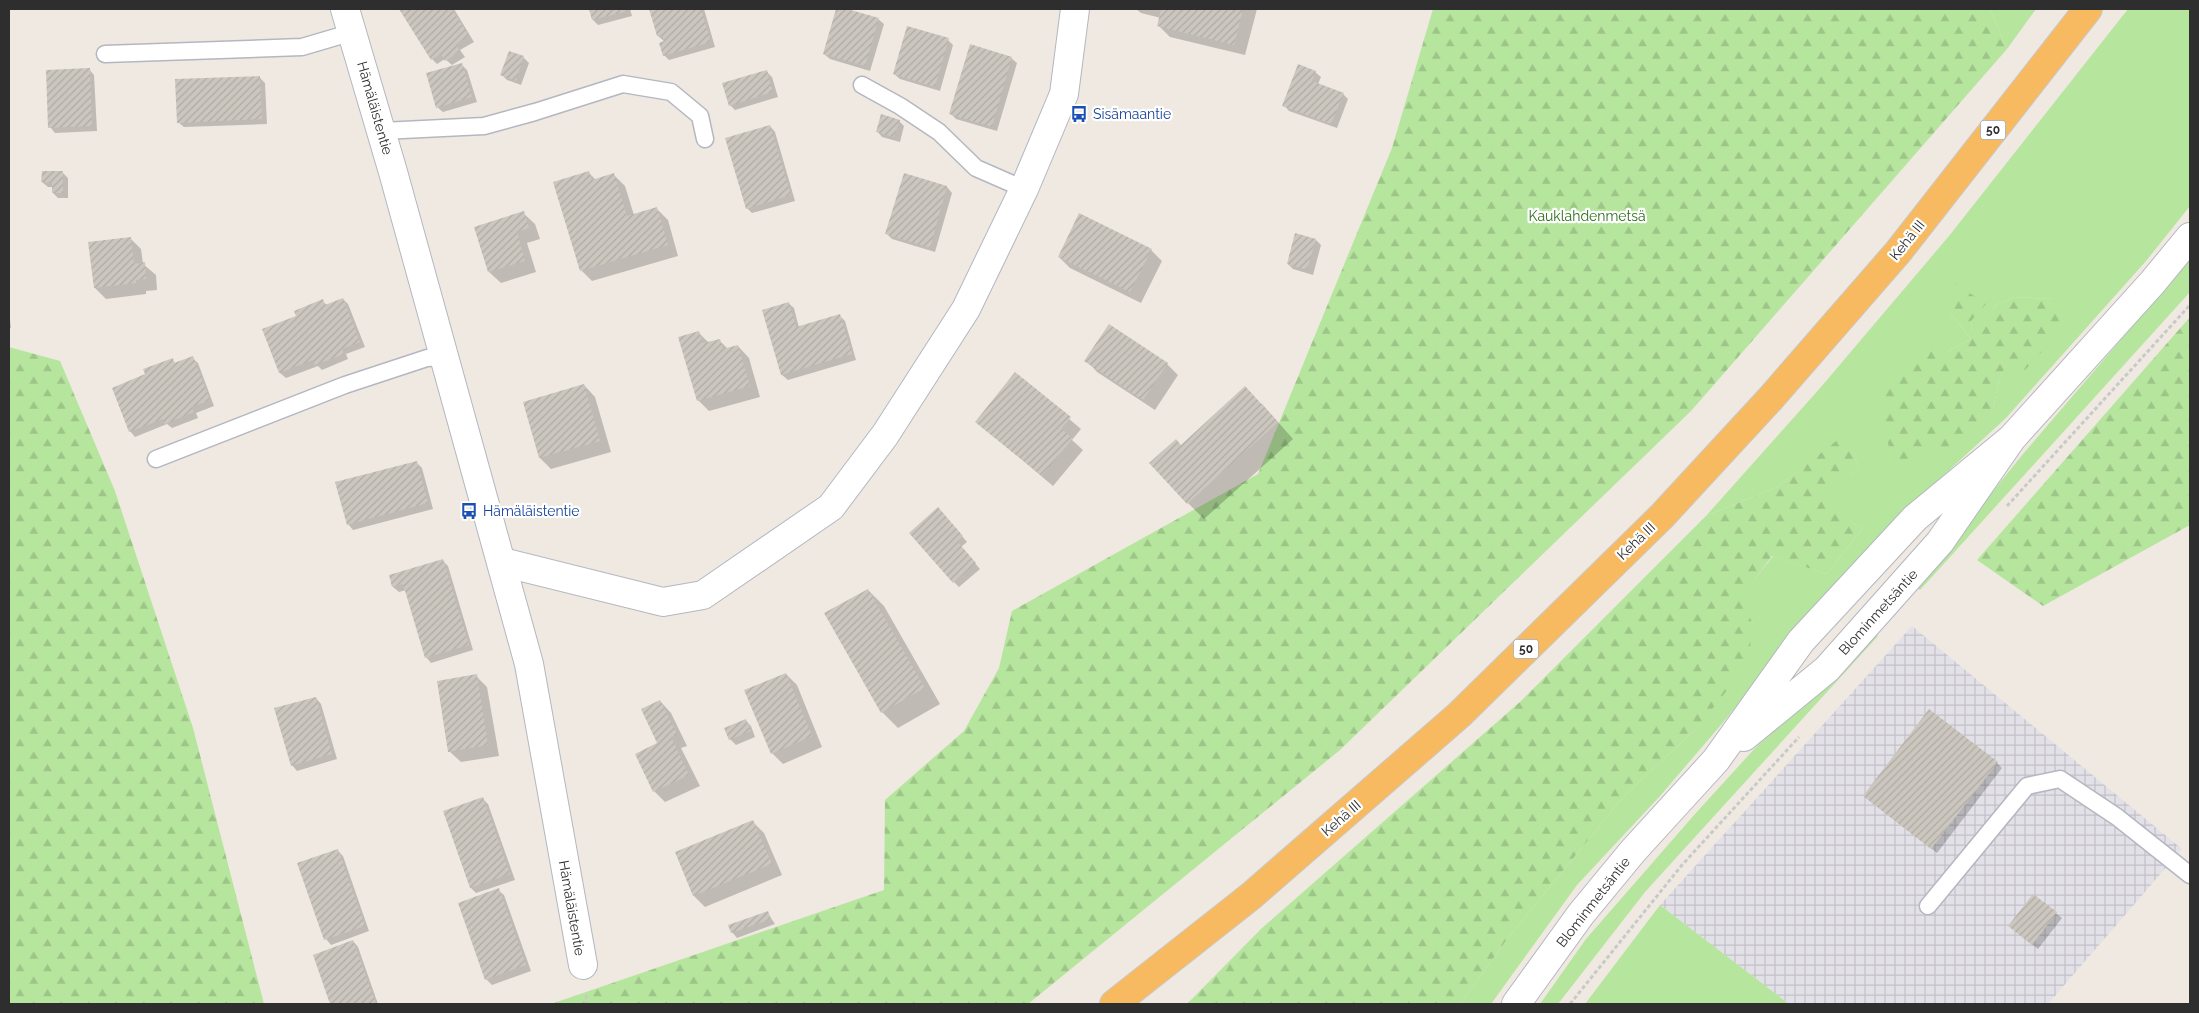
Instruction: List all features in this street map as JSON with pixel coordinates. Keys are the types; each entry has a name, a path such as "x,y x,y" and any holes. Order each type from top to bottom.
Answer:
{"highway":[{"name":"Kehä III","path":"1114,1004 1251,896 1459,715 1662,516 1771,398 1898,252 2088,9"}],"street":[{"path":"502,562 663,602 703,595 831,507 885,435 966,309 1024,189 1064,94 1075,9"},
{"name":"Hämäläistentie","path":"349,21 382,131 529,664 583,965"},
{"name":"Blominmetsäntie","path":"1716,760 1828,669 1940,542 2012,438 2152,283 2190,237"},
{"name":"Blominmetsäntie","path":"1516,1004 1581,914 1633,851 1716,760 1801,641 1915,518 2012,438"}],"lane":[{"path":"105,54 302,47 349,21"},
{"path":"382,131 484,126 536,112 623,84 671,92 700,116 705,139"},
{"path":"862,85 900,106 939,132 976,168 1024,189"},
{"path":"156,459 345,385 428,358 444,357"},
{"path":"1928,906 2027,786 2060,779 2117,817 2190,875"}],"shaded area":[{"path":"1912,626 2182,849 2048,1004 1789,1004 1660,905"}],"green space":[{"name":"Kauklahdenmetsä","path":"1433,9 1990,9 2007,49 1691,411 1340,750 1028,1004 551,1004 884,890 885,800 964,731 999,668 1012,611 1258,474 1392,148"},
{"path":"1990,9 2036,9 2007,49"},
{"path":"2128,9 2190,9 2190,206 2146,261 2006,418 1897,518 1806,617 1726,719 1660,796 1577,885 1491,1004 1460,1004 1508,938 1624,796 1697,728 1753,624 1740,598 1773,556 1827,574 1862,529 1820,500 1859,467 1844,436 1777,487 1706,516 1821,387 1949,236","holes":["2014,297 2054,299 2005,366 1999,381 1993,409 1944,451 1934,445 1945,353 1971,339 1950,313 1970,322 1976,337 1996,305"]},
{"path":"2190,259 2190,292 1920,590 1916,587 2023,454"},
{"path":"1955,283 1986,304 1970,322 1976,336 1996,305 2014,297 2054,299 2062,330 2025,370 2005,367 1999,381 1993,409 1971,436 1944,451 1934,446 1913,463 1890,456 1881,395 1926,344 1945,353 1971,339 1950,313"},
{"path":"2190,317 2190,525 2043,606 1977,560"},
{"path":"9,347 60,361 115,491 193,728 264,1004 9,1004"},
{"path":"1844,435 1859,467 1821,500 1862,529 1827,574 1772,556 1741,598 1753,624 1748,664 1697,728 1624,796 1508,938 1460,1004 1187,1004 1261,929 1521,701 1706,516 1777,487"},
{"path":"1874,633 1878,636 1645,892 1558,1004 1540,1004 1586,939 1695,814 1757,746 1820,692"},
{"path":"1660,905 1789,1004 1585,1004"}],"building":[{"path":"399,9 452,9 469,36 456,44 460,51 445,61 441,54 431,60"},
{"path":"589,9 627,9 627,11 592,20"},
{"path":"649,9 701,9 711,42 663,56 659,43 664,41 662,35 657,36"},
{"path":"836,9 847,9 879,18 865,66 823,54"},
{"path":"1161,9 1243,9 1234,45 1157,26"},
{"path":"907,26 949,38 935,87 893,74"},
{"path":"970,44 1012,57 992,127 949,114"},
{"path":"509,51 524,56 516,81 500,75"},
{"path":"462,63 472,97 436,108 426,73"},
{"path":"1298,64 1316,71 1312,81 1344,93 1331,124 1282,106"},
{"path":"90,68 92,126 48,128 46,70"},
{"path":"767,70 773,92 729,106 722,83"},
{"path":"260,76 262,119 177,123 175,79"},
{"path":"881,114 900,120 894,137 876,132"},
{"path":"770,125 791,195 746,209 725,138"},
{"path":"42,171 63,171 63,193 52,193 52,183 41,182"},
{"path":"589,171 592,180 614,173 627,216 657,207 668,245 580,271 553,182"},
{"path":"904,173 947,186 930,248 885,234"},
{"path":"524,211 529,228 517,232 525,261 488,272 474,227"},
{"path":"1079,213 1152,249 1130,292 1058,257"},
{"path":"1295,233 1316,239 1307,270 1287,264"},
{"path":"131,237 134,264 145,262 146,279 136,280 136,283 94,288 88,242"},
{"path":"343,298 360,342 342,349 344,354 315,365 313,360 279,373 262,329 296,316 294,311 323,299 325,305"},
{"path":"789,302 796,327 840,314 852,354 781,375 762,310"},
{"path":"1109,324 1168,363 1143,400 1084,361"},
{"path":"699,331 703,343 720,339 723,349 738,345 750,386 697,401 678,337"},
{"path":"193,356 210,400 191,407 194,412 165,424 163,419 129,432 112,388 145,374 143,369 173,358 174,363"},
{"path":"1015,372 1071,417 1061,429 1073,438 1042,476 975,422"},
{"path":"584,384 600,441 539,458 523,402"},
{"path":"1245,386 1278,422 1187,504 1149,463 1176,439 1181,445"},
{"path":"417,461 428,503 347,525 335,482"},
{"path":"938,507 963,536 957,541 976,563 953,583 909,533"},
{"path":"443,559 469,645 425,658 403,584 392,587 389,575"},
{"path":"868,589 925,688 881,713 824,613"},
{"path":"786,673 812,736 771,754 744,690"},
{"path":"477,674 488,745 448,752 437,681"},
{"path":"316,697 332,754 291,766 274,708"},
{"path":"660,700 677,734 671,737 689,775 653,792 635,754 657,743 641,709"},
{"path":"1929,709 1998,762 1931,849 1863,796"},
{"path":"746,719 751,731 729,740 724,728"},
{"path":"483,797 510,874 470,888 443,811"},
{"path":"753,820 772,864 693,896 675,852"},
{"path":"338,849 365,926 324,940 297,863"},
{"path":"499,888 526,965 485,980 458,903"},
{"path":"2033,894 2057,912 2032,945 2008,926"},
{"path":"768,911 771,919 731,933 728,925"},
{"path":"353,940 376,1004 330,1004 313,955"}],"place":[{"name":"Sisämaantie","path":"1079,114"},
{"name":"Hämäläistentie","path":"469,511"}]}
